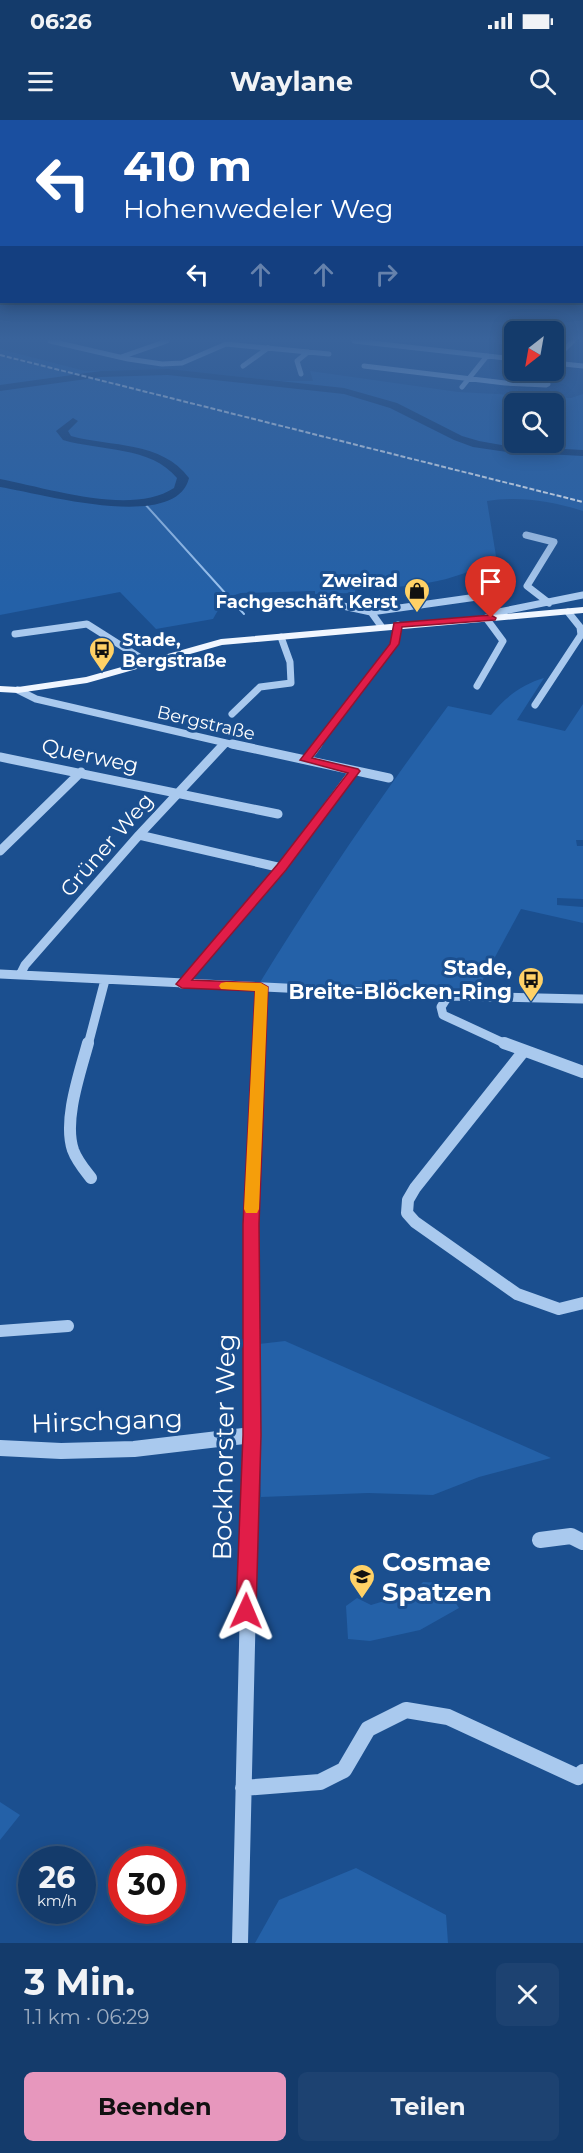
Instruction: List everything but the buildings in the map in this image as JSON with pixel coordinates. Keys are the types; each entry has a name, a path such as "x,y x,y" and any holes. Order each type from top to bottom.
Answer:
{"main road":[{"path":"0,689 18,690 87,681 220,642 381,626 583,610"}],"street":[{"path":"526,535 554,542 527,586 549,603"},
{"path":"338,602 343,606 371,612 484,596 495,589 498,578"},
{"path":"477,686 503,641 488,618 499,612 583,595"},
{"path":"371,612 381,626"},
{"path":"535,705 581,635 580,627 568,612"},
{"path":"15,634 87,624 147,662"},
{"path":"306,760 394,644 398,625"},
{"path":"232,714 260,687 291,682 290,662 281,637"},
{"name":"Bergstraße","path":"18,690 36,699 388,778"},
{"name":"Grüner Weg","path":"20,975 26,965 140,834 225,743"},
{"name":"Querweg","path":"0,757 278,814"},
{"path":"182,984 282,868 354,771"},
{"path":"0,851 81,772"},
{"path":"140,834 282,868"},
{"path":"0,974 448,996 583,999"},
{"path":"90,1178 82,1168 72,1146 72,1126 75,1101 105,980"},
{"name":"Bockhorster Weg","path":"240,1943 252,1435 251,1224 261,987"},
{"path":"448,996 441,1007 443,1015 523,1052 583,1072"},
{"path":"523,1052 415,1188 408,1200 406,1213 415,1222 516,1294 559,1309 583,1303"},
{"path":"0,1331 68,1326"},
{"name":"Hirschgang","path":"0,1448 62,1451 134,1449 252,1435"},
{"path":"540,1540 571,1536 583,1542"},
{"path":"243,1788 320,1782 344,1770 368,1730 405,1710 448,1717 581,1777"}],"shaded area":[{"path":"0,426 504,426 504,453 564,453 564,426 583,426 583,511 535,500 487,501 496,556 464,573 428,583 355,590 355,593 315,594 315,591 241,593 225,598 213,619 156,629 120,592 0,615"},
{"path":"544,678 517,720 565,731 583,704 583,840 576,840 577,846 583,846 583,899 557,898 557,905 583,907 583,923 521,909 476,992 259,984 350,843 448,706 491,715 515,692"},
{"path":"285,1341 551,1458 479,1477 433,1495 368,1493 261,1497 259,1344"},
{"path":"423,1582 442,1583 459,1608 420,1630 370,1641 348,1639 346,1606 357,1598 371,1605 414,1592"},
{"path":"0,1802 20,1815 0,1840"},
{"path":"356,1868 446,1915 448,1943 255,1943 279,1900"}],"waterway":[{"path":"0,483 65,496 120,503 144,503 164,499 179,490 183,478 174,467 162,459 130,450 67,438 62,431 67,426"},
{"path":"437,426 458,438 492,447 583,453"},
{"path":"144,503 244,614"}],"railway":[{"path":"282,426 583,502"}],"slow traffic":[{"path":"226,986 261,987 252,1209"}],"place":[{"name":"Zweirad Fachgeschäft Kerst","path":"417,614"},
{"name":"Stade, Bergstraße","path":"102,673"},
{"name":"Stade, Breite-Blöcken-Ring","path":"531,1003"},
{"name":"Cosmae Spatzen","path":"362,1600"}],"route":[{"path":"246,1611 252,1435 251,1224 261,987 182,984 282,868 354,771 306,760 394,644 398,625 491,618"}]}
